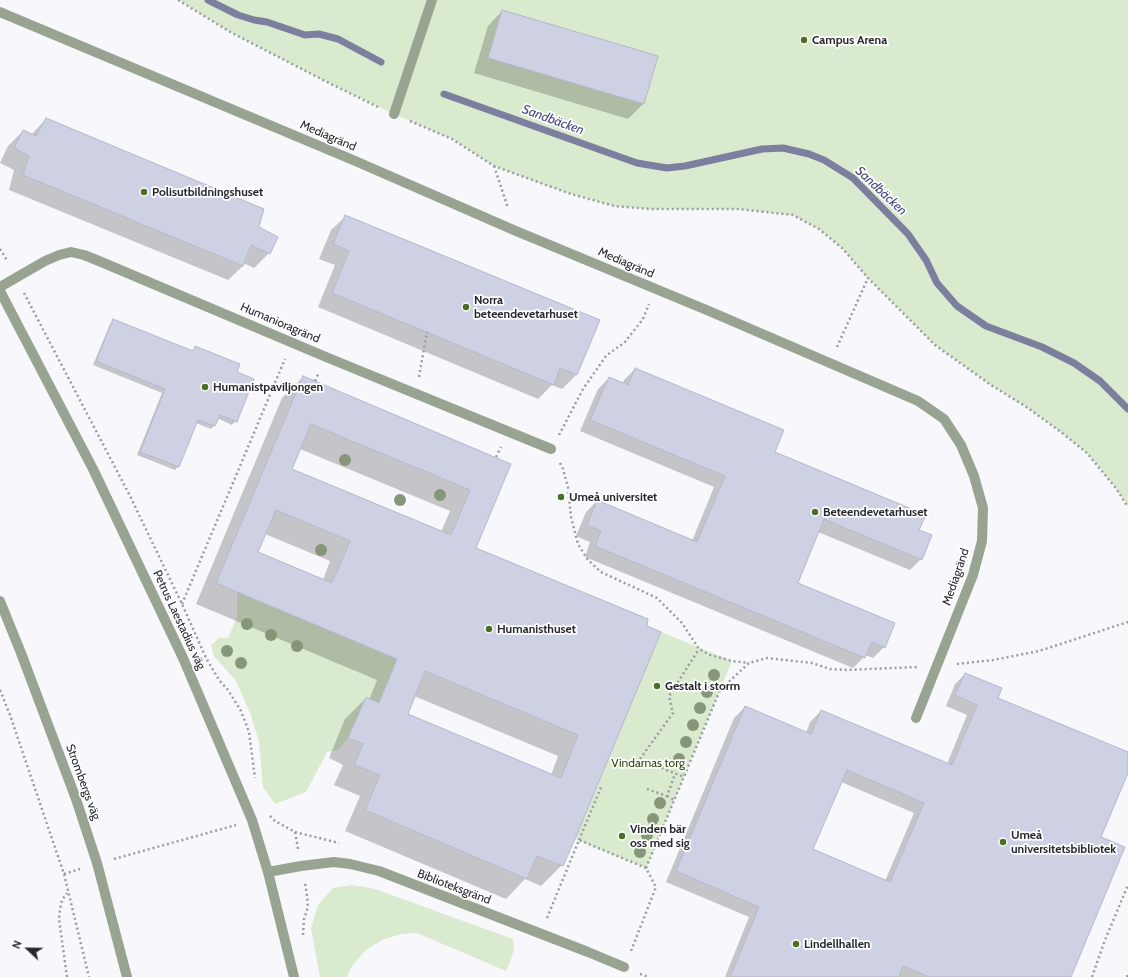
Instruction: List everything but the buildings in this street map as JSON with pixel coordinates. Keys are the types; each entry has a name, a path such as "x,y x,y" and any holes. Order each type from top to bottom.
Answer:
{"street":[{"path":"394,114 432,0"},
{"name":"Mediagränd","path":"0,12 830,363 918,401 944,419 961,445 974,476 983,508 982,541 973,575 916,718"},
{"name":"Humanioragränd","path":"0,286 45,261 71,252 99,261 551,449"},
{"name":"Petrus Laestadius väg","path":"0,291 97,476 183,658 252,820 268,872 294,977"},
{"name":"Strombergs väg","path":"0,601 67,774 97,863 127,977"},
{"name":"Biblioteksgränd","path":"268,872 334,862 379,871 624,967"}],"path":[{"path":"178,0 232,33 327,82 394,114 452,138 494,166 571,194 614,206 650,209 738,209 793,215 819,229 842,248 868,278 935,345 991,385 1025,406 1087,453 1115,487 1128,507"},
{"path":"494,166 516,231"},
{"path":"830,363 868,278"},
{"path":"656,290 643,319 625,342 606,356 596,370 551,449 563,469 568,487 571,517 578,544 588,560 601,572 657,598 682,623 699,649 710,655 732,661 749,663 767,658 812,663 830,669 847,670 936,667 993,660 1039,651 1128,622"},
{"path":"416,394 427,332"},
{"path":"182,604 292,342"},
{"path":"640,759 673,713 669,696 699,649"},
{"path":"646,868 720,690 749,663"},
{"path":"0,690 10,714 64,874 89,977"},
{"path":"656,766 684,777"},
{"path":"667,796 675,774"},
{"path":"540,934 602,785"},
{"path":"647,788 674,800"},
{"path":"64,874 97,863 269,815"},
{"path":"579,840 646,868 656,887 624,967 648,977"},
{"path":"1092,977 1105,940 1128,885"},
{"path":"67,977 59,919 62,900 68,892"}],"green space":[{"path":"178,0 1128,0 1128,507 1115,487 1087,453 1025,406 991,385 935,345 868,278 842,248 819,229 793,215 738,209 650,209 614,206 571,194 494,166 452,139 394,114 327,82 232,33"},
{"path":"237,592 397,659 379,703 366,697 348,738 338,750 327,752 306,792 275,804 263,787 259,742 251,715 236,681 214,656 211,645 219,638 228,638 237,617"},
{"name":"Vindarnas torg","path":"661,632 732,661 646,868 575,839"},
{"path":"352,885 375,889 513,939 514,951 506,971 417,933 401,934 382,940 366,950 352,966 347,977 320,977 311,928 318,905 333,888"}],"waterway":[{"name":"Sandbäcken","path":"208,0 238,15 254,20 267,22 305,35 319,34 338,39 381,62"},
{"name":"Sandbäcken","path":"444,94 637,163 667,168 685,166 762,149 783,148 809,154 824,160 853,178 908,234 926,260 937,283 957,306 986,326 1042,347 1074,363 1100,381 1128,409"}],"place":[{"name":"Campus Arena","path":"804,40"},
{"name":"Polisutbildningshuset","path":"144,192"},
{"name":"Norra beteendevetarhuset","path":"466,307"},
{"name":"Humanistpaviljongen","path":"205,387"},
{"name":"Umeå universitet","path":"561,497"},
{"name":"Beteendevetarhuset","path":"815,512"},
{"name":"Humanisthuset","path":"489,629"},
{"name":"Gestalt i storm","path":"657,686"},
{"name":"Vinden bär oss med sig","path":"622,836"},
{"name":"Umeå universitetsbibliotek","path":"1003,842"},
{"name":"Lindellhallen","path":"796,944"}]}
